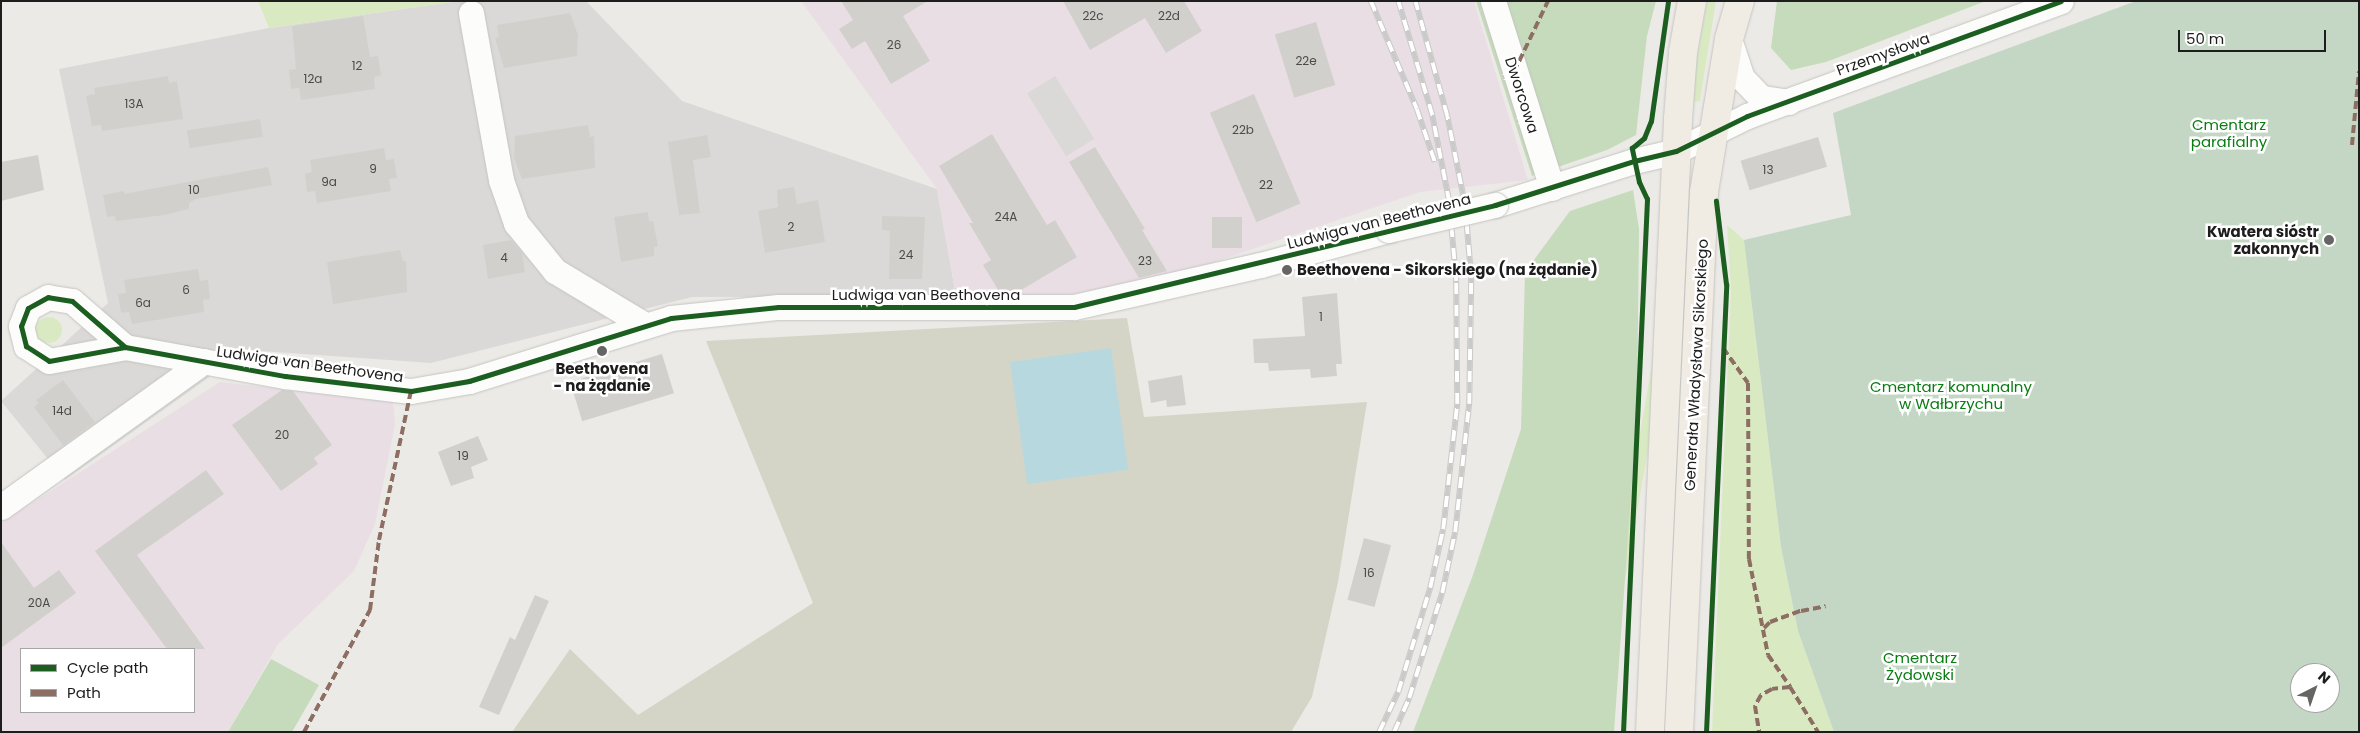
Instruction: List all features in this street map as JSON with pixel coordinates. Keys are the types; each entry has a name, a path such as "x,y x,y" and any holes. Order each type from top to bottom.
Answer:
{"main road":[{"name":"Generała Władysława Sikorskiego","path":"1650,732 1676,152 1683,52 1692,1"},
{"name":"Generała Władysława Sikorskiego","path":"1679,732 1703,202 1730,39 1740,1"}],"street":[{"name":"Dworcowa","path":"1493,1 1552,188"},
{"name":"Przemysłowa","path":"1715,129 2060,1"},
{"path":"471,13 501,180 516,223 555,272 645,325"},
{"name":"Przemysłowa","path":"1730,39 1742,78 1760,98 1789,102"},
{"name":"Ludwiga van Beethovena","path":"125,347 285,376 411,391 469,382 671,318 778,307 1074,307 1261,264 1388,230 1496,205 1607,170 1676,152 1715,129"},
{"name":"Ludwiga van Beethovena","path":"1,507 204,362"}],"shaded area":[{"path":"459,1 586,1 682,101 937,189 956,296 692,297 431,363 247,350 65,480 1,401 108,303 59,69 269,28"},
{"path":"801,1 1474,1 1528,180 1420,192 1144,286 1004,302 956,296 937,189"},
{"path":"1055,76 1094,139 1066,156 1027,93"},
{"path":"1127,318 1144,417 1367,402 1338,582 1312,697 1291,732 512,732 570,649 638,715 813,603 706,341"},
{"path":"220,382 393,401 395,425 375,524 354,571 278,644 228,732 1,732 1,523"}],"green space":[{"path":"258,1 459,1 269,28"},
{"path":"1476,1 1656,1 1647,36 1636,135 1607,150 1532,176"},
{"path":"1707,1 1716,1 1700,101 1695,102 1690,99"},
{"path":"1777,1 1986,1 1826,62 1791,70 1771,48"},
{"name":"Cmentarz komunalny w Wałbrzychu","path":"2136,1 2359,1 2359,732 1834,732 1798,631 1781,547 1744,240 1851,215 1833,113"},
{"path":"1633,190 1639,229 1637,412 1614,732 1413,732 1473,575 1521,429 1525,272 1570,211"},
{"path":"1682,194 1693,196 1599,726 1589,724"},
{"path":"1727,225 1744,240 1781,547 1798,631 1834,732 1712,732 1731,290"},
{"path":"49,317 58,321 62,330 58,339 49,343 40,339 36,330 40,321"},
{"path":"271,659 319,685 292,732 228,732"}],"water":[{"path":"1111,348 1128,470 1027,484 1010,362"}],"building":[{"path":"841,1 928,1 903,16 930,61 891,84 865,41 852,49 839,29 853,20"},
{"path":"1063,1 1184,1 1202,31 1166,53 1145,18 1090,50"},
{"path":"570,13 578,35 577,56 504,68 495,38 499,37 497,25"},
{"path":"363,16 370,57 378,56 381,75 374,77 375,89 301,100 299,88 291,89 289,70 296,69 292,26"},
{"path":"1316,22 1335,85 1294,98 1275,35"},
{"path":"168,76 169,83 177,81 183,119 102,131 101,125 92,126 86,96 95,94 94,88"},
{"path":"1254,94 1300,204 1256,222 1210,113"},
{"path":"260,119 263,137 190,148 187,131"},
{"path":"588,125 590,137 594,136 595,168 522,179 514,158 515,136"},
{"path":"992,134 1047,225 1055,220 1077,257 1016,293 1000,293 983,265 991,260 969,223 973,223 939,166"},
{"path":"707,135 711,157 693,160 700,213 679,215 668,142"},
{"path":"1818,137 1827,167 1750,190 1741,161"},
{"path":"1095,147 1145,229 1142,230 1167,271 1139,278 1069,162"},
{"path":"384,148 386,160 394,159 397,178 389,179 391,191 317,203 315,191 307,192 305,174 312,172 310,160"},
{"path":"38,155 44,190 1,201 1,162"},
{"path":"268,167 272,185 196,199 189,203 189,209 164,215 116,221 115,216 107,217 103,195 124,191 124,194"},
{"path":"794,187 797,204 818,200 825,242 765,253 758,211 778,207 777,190"},
{"path":"648,212 649,221 653,221 658,246 654,247 654,256 621,262 614,217"},
{"path":"882,216 925,217 922,279 889,279 890,231 882,230"},
{"path":"1212,217 1242,217 1242,248 1212,248"},
{"path":"511,240 522,253 525,272 488,279 483,245"},
{"path":"400,250 403,261 406,261 407,292 333,304 327,262"},
{"path":"198,269 200,281 208,280 210,299 203,300 204,312 132,324 129,312 121,313 118,294 126,293 124,280"},
{"path":"1337,293 1342,364 1336,364 1337,376 1311,378 1310,369 1269,371 1268,363 1254,363 1253,339 1305,336 1302,297"},
{"path":"662,354 674,393 582,421 570,382"},
{"path":"1182,375 1186,405 1167,407 1166,400 1151,403 1148,381"},
{"path":"63,380 95,422 63,445 34,407 39,403 36,400"},
{"path":"282,390 293,391 332,445 314,458 318,464 281,491 232,425"},
{"path":"478,436 488,460 471,467 474,478 451,486 438,452"},
{"path":"206,470 224,494 137,555 205,649 166,648 95,551"},
{"path":"1364,538 1391,545 1374,607 1347,600"},
{"path":"1,542 34,588 59,570 76,593 1,648"},
{"path":"535,595 549,601 499,715 479,707 510,637 515,640"}],"railway":[{"path":"1371,1 1417,109 1435,162"},
{"path":"1379,732 1398,692 1430,588 1443,529 1457,404 1456,281 1449,202 1432,115 1398,1"},
{"path":"1394,732 1409,698 1442,593 1455,532 1469,404 1471,278 1465,206 1447,116 1415,1"}],"marked path":[{"path":"1514,72 1548,1"},
{"path":"2352,145 2359,71"},
{"path":"1723,348 1748,383 1749,559 1768,655 1790,687 1772,689 1761,695 1755,706 1759,732"},
{"path":"304,732 370,610 379,540 411,391"},
{"path":"1764,628 1770,622 1801,611 1826,606"},
{"path":"1790,687 1818,732"}],"cycle path":[{"path":"1623,732 1647,199 1639,182 1632,148 1644,138 1651,121 1668,1"},
{"path":"125,347 72,301 48,297 28,308 21,326 26,346 49,361 125,347 285,376 411,391 469,381 671,318 778,307 1074,307 1495,205 1634,161 1676,151 1747,116 2061,1"},
{"path":"1706,732 1726,284 1716,201"}],"place":[{"name":"Kwatera sióstr zakonnych","path":"2329,240"},
{"name":"Beethovena - Sikorskiego (na żądanie)","path":"1287,270"},
{"name":"Beethovena - na żądanie","path":"602,351"}],"park label":[{"name":"Cmentarz parafialny","path":"2229,132"},
{"name":"Cmentarz Żydowski","path":"1920,666"}]}
